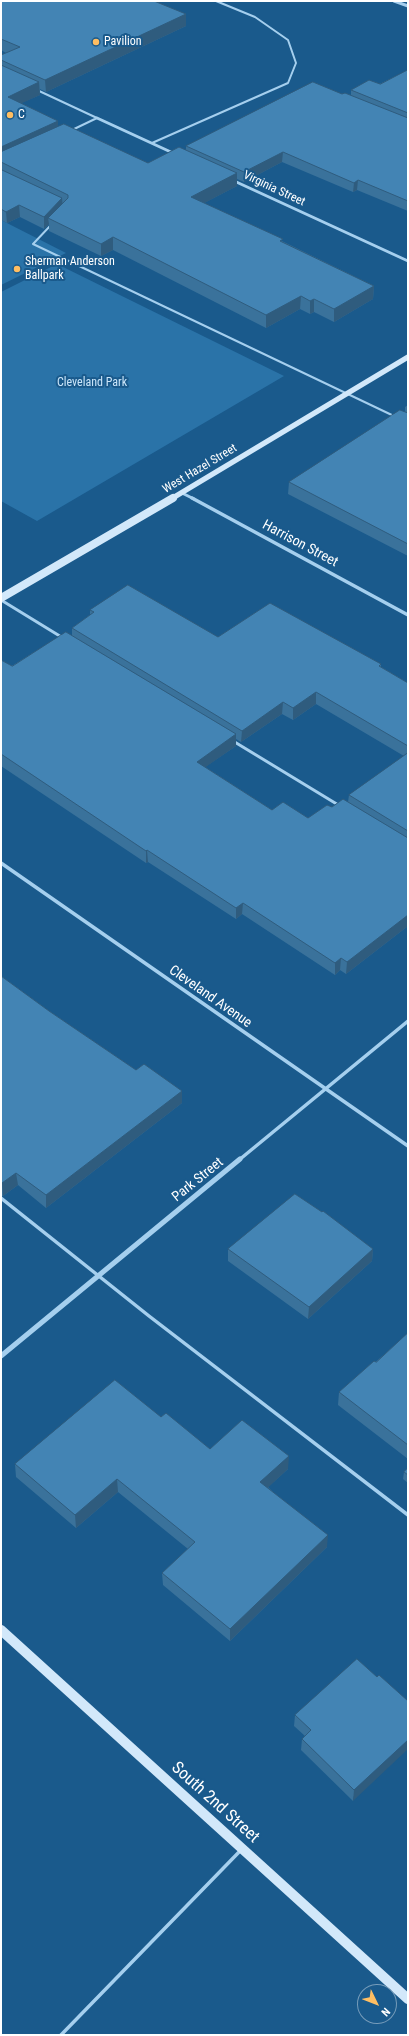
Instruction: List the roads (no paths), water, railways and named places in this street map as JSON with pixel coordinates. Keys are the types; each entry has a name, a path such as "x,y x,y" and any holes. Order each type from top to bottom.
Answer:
{"street":[{"path":"394,1 408,6"},
{"path":"98,118 175,154"},
{"name":"Virginia Street","path":"225,177 408,261"},
{"name":"West Hazel Street","path":"1,599 182,493 408,357"},
{"name":"Harrison Street","path":"182,493 408,615"},
{"name":"Cleveland Avenue","path":"1,864 325,1090 408,1146"},
{"name":"Park Street","path":"1,1356 408,1021"},
{"name":"South 2nd Street","path":"1,1630 408,1999"}],"lane":[{"path":"152,143 288,83 296,63 288,40 255,17 216,1"},
{"path":"36,90 98,118"},
{"path":"70,131 98,118"},
{"path":"52,224 33,244 402,420"},
{"path":"1,599 66,640"},
{"path":"230,740 346,810"},
{"path":"1,1198 408,1515"},
{"path":"61,2035 242,1849"}],"place":[{"name":"Pavilion","path":"96,42"},
{"name":"C","path":"10,115"},
{"name":"Sherman Anderson Ballpark","path":"17,269"}],"park label":[{"name":"Cleveland Park","path":"92,383"}]}
